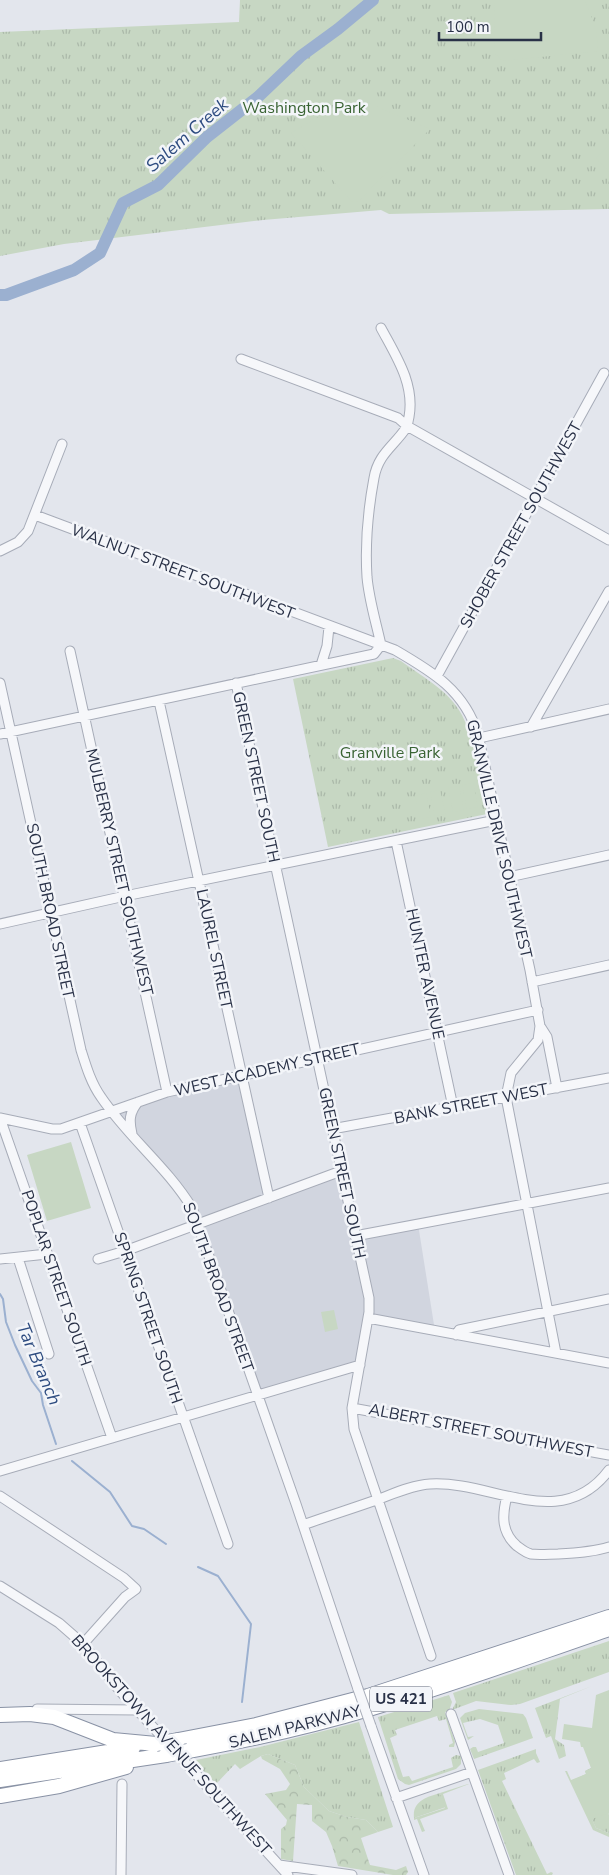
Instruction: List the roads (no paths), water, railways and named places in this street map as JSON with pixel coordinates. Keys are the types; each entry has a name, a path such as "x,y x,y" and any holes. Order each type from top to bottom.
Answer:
{"highway":[{"name":"SALEM PARKWAY","path":"0,1780 153,1750 178,1740 256,1725 359,1699 609,1617"},
{"name":"SALEM PARKWAY","path":"0,1769 153,1750 166,1755 258,1737 372,1708 444,1686 609,1629"},
{"path":"0,1715 30,1714 54,1717 113,1740 153,1750 141,1764 75,1782 0,1796"}],"street":[{"path":"0,734 374,654 381,644 367,577 368,531 374,478 380,460 388,447 407,426 411,407 409,391 399,362 381,328"},
{"path":"242,358 398,418 407,426 609,540"},
{"name":"SHOBER STREET SOUTHWEST","path":"437,676 604,373"},
{"path":"0,552 18,542 28,531 62,444"},
{"name":"WALNUT STREET SOUTHWEST","path":"35,515 329,627 381,644"},
{"path":"531,727 609,591"},
{"path":"320,665 327,646 329,627"},
{"name":"GRANVILLE DRIVE SOUTHWEST","path":"381,644 396,650 425,667 452,688 466,705 479,738 538,1010 540,1026 538,1040 511,1073 506,1097 556,1353"},
{"name":"MULBERRY STREET SOUTHWEST","path":"70,651 167,1092"},
{"name":"SOUTH BROAD STREET","path":"0,683 81,1050 90,1078 99,1095 112,1112 182,1191 199,1225 358,1689 424,1875"},
{"name":"GREEN STREET SOUTH","path":"236,683 369,1298 368,1318 352,1408 356,1437 432,1656"},
{"name":"LAUREL STREET","path":"159,701 269,1198"},
{"path":"479,738 609,709"},
{"path":"0,924 125,896 496,820"},
{"name":"HUNTER AVENUE","path":"396,841 453,1107"},
{"path":"510,877 609,855"},
{"path":"532,982 609,965"},
{"name":"WEST ACADEMY STREET","path":"0,1118 52,1129 61,1129 167,1092 241,1074 538,1010"},
{"name":"GRANVILLE DRIVE SOUTHWEST","path":"540,1026 547,1037 557,1088"},
{"name":"BANK STREET WEST","path":"332,1129 609,1078"},
{"path":"132,1134 129,1117 133,1108 140,1100"},
{"name":"POPLAR STREET SOUTH","path":"0,1118 112,1438"},
{"name":"SPRING STREET SOUTH","path":"80,1122 182,1418 228,1544"},
{"path":"98,1259 125,1252 341,1171"},
{"path":"355,1236 609,1188"},
{"path":"0,1259 48,1254"},
{"path":"18,1258 49,1354"},
{"path":"456,1334 459,1330 609,1299"},
{"path":"368,1318 609,1363"},
{"path":"0,1471 360,1365"},
{"name":"ALBERT STREET SOUTHWEST","path":"352,1408 609,1455"},
{"path":"303,1525 410,1488 429,1484 446,1484 531,1500 566,1501 583,1494 593,1487 609,1470"},
{"path":"0,1496 124,1578 136,1589 125,1597 83,1644"},
{"path":"507,1496 502,1517 505,1529 513,1542 526,1552 532,1554 588,1552 609,1547"},
{"name":"BROOKSTOWN AVENUE SOUTHWEST","path":"0,1586 53,1619 83,1644 137,1710 288,1875"},
{"path":"0,1710 137,1710"},
{"path":"451,1714 509,1875"},
{"path":"396,1798 472,1772"},
{"path":"121,1875 122,1784"},
{"path":"416,1875 420,1864"},
{"path":"279,1865 352,1875"}],"waterway":[{"name":"Salem Creek","path":"0,295 6,295 74,270 100,253 123,203 158,185 207,137 258,97 301,56 373,0"},
{"name":"Tar Branch","path":"0,1294 3,1299 6,1322 32,1381 41,1393 56,1444"},
{"name":"Tar Branch","path":"72,1461 110,1492 132,1526 144,1529 166,1544"},
{"name":"Tar Branch","path":"198,1567 218,1576 251,1624 242,1702"}],"park label":[{"name":"Washington Park","path":"304,108"},
{"name":"Granville Park","path":"390,753"}]}
